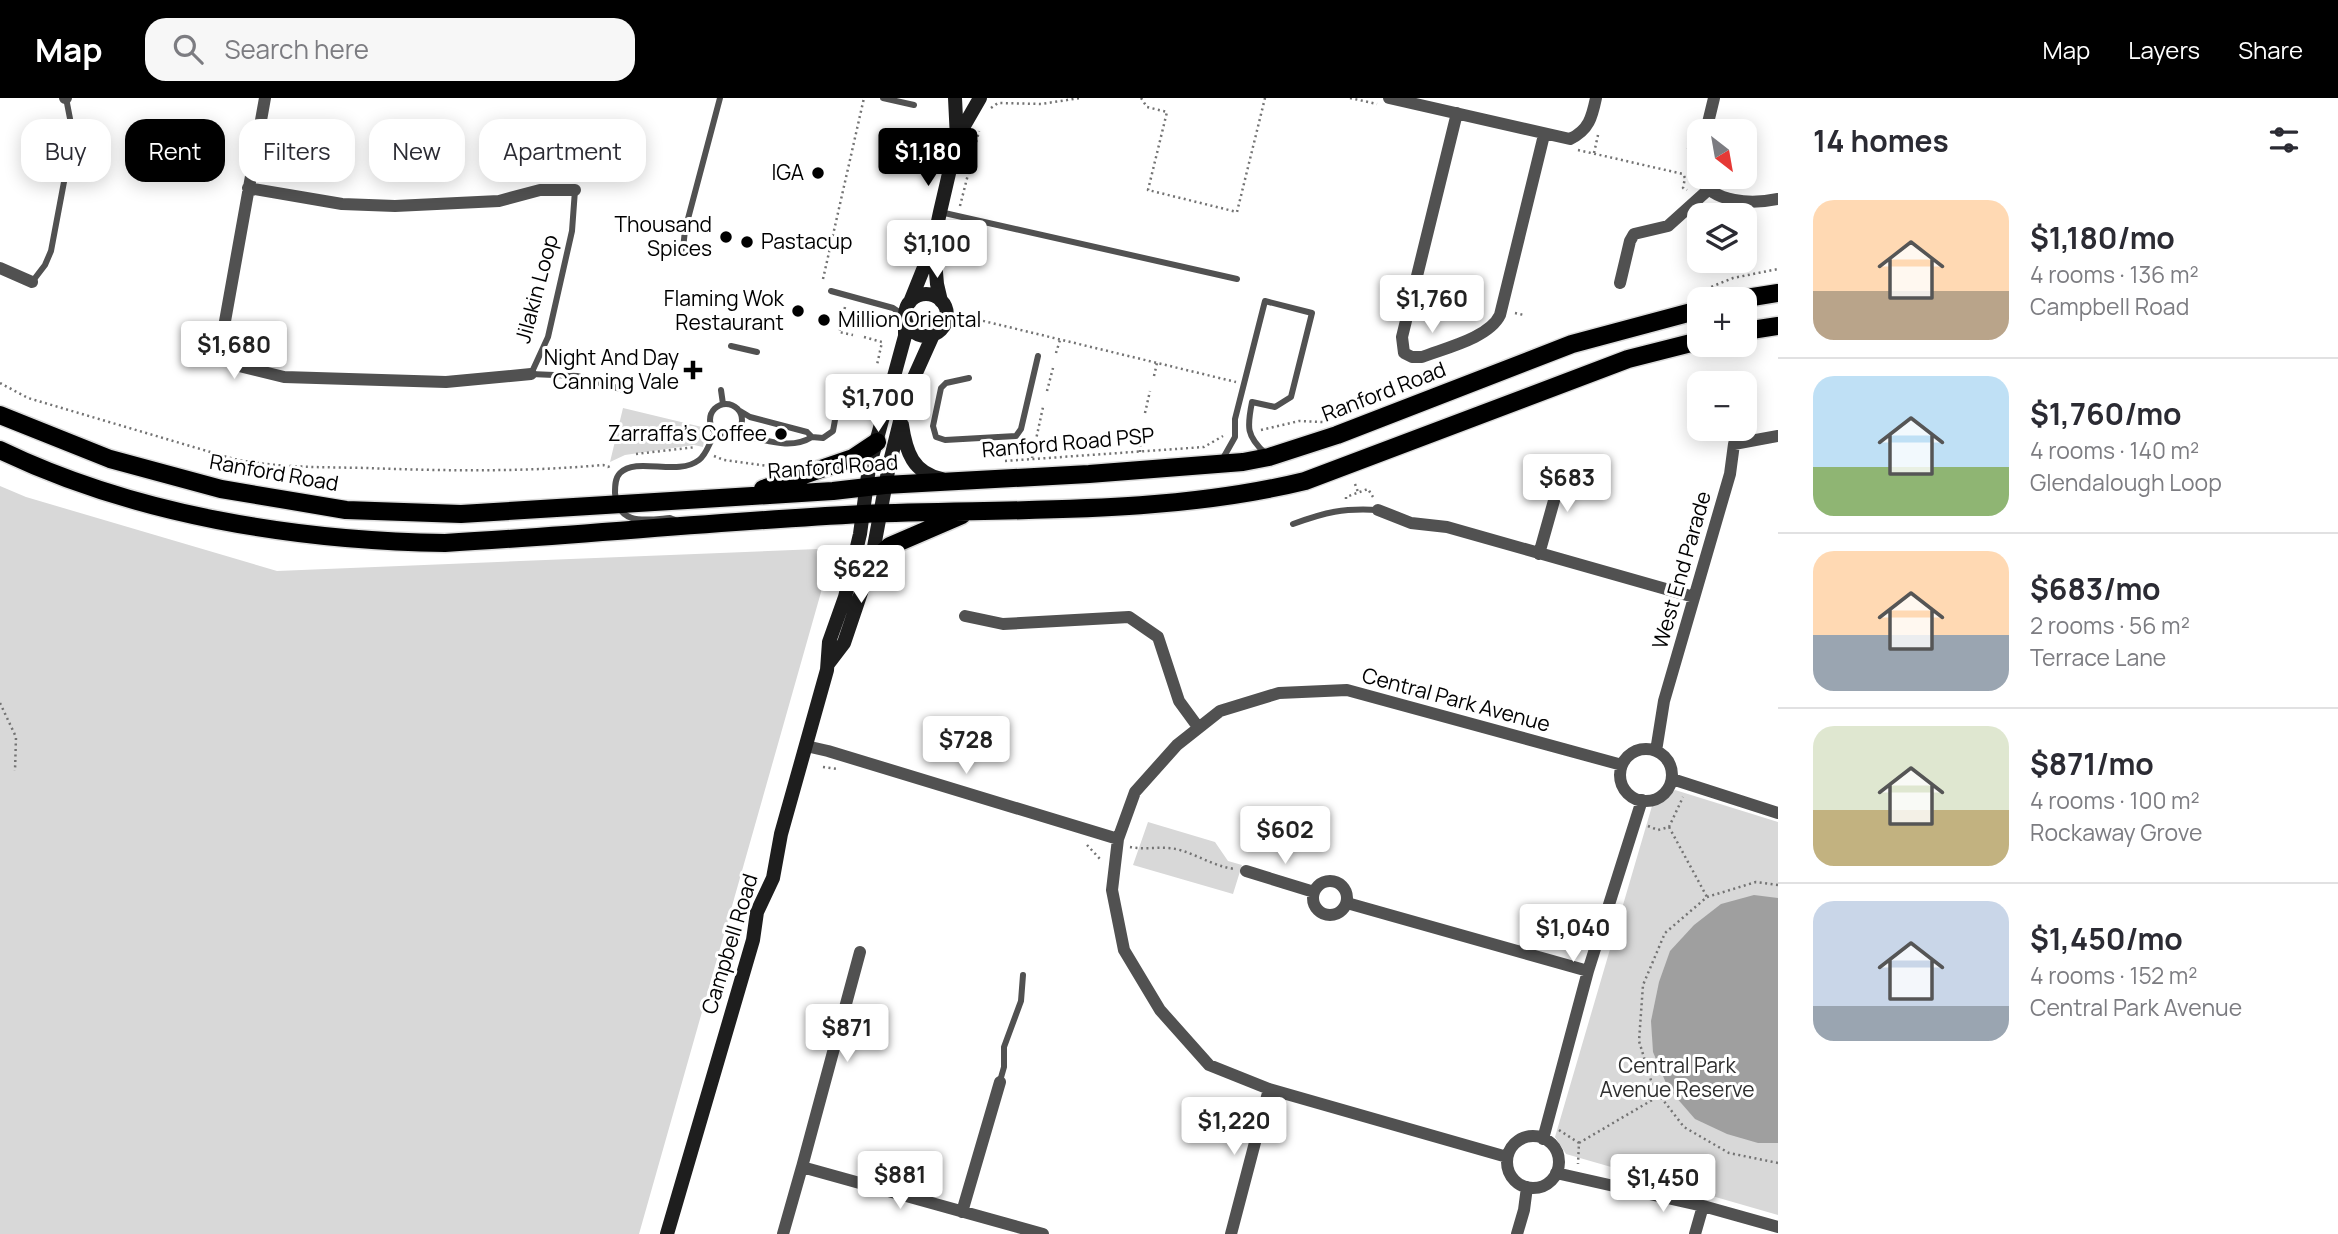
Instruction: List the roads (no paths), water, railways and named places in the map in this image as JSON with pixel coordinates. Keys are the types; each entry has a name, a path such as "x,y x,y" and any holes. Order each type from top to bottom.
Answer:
{"main road":[{"path":"1757,296 1778,293"},
{"name":"Ranford Road","path":"0,415 110,459 221,489 346,510 461,513 833,491 886,485 1219,465 1269,457 1337,435 1573,344 1687,305"},
{"path":"1757,329 1778,326"},
{"path":"0,450 40,469 155,506 273,530 391,542 445,543 862,514 1073,508 1174,502 1257,493 1305,481 1628,359 1687,344"},
{"path":"743,496 853,458 877,442"},
{"path":"871,563 890,546 975,510"}],"street":[{"name":"Jilakin Loop","path":"265,98 222,338 227,352 239,366 284,377 383,381 446,382 531,374"},
{"name":"Campbell Road","path":"667,1234 753,940 757,912 773,878 781,834 828,665 829,642 845,597 866,487 905,336 905,309 933,244 957,139 955,98"},
{"path":"964,98 980,103"},
{"path":"1389,98 1570,139 1584,131 1592,117 1596,98"},
{"path":"1709,119 1714,98"},
{"name":"Campbell Road","path":"957,139 980,103"},
{"path":"1457,113 1402,337 1404,353 1412,357 1422,357 1487,332 1496,325 1544,135"},
{"name":"Jilakin Loop","path":"248,188 342,204 395,206 499,201 540,190 575,190"},
{"path":"1620,283 1634,234 1668,226 1708,190 1747,202 1759,203 1778,199"},
{"name":"Campbell Road","path":"933,244 941,301"},
{"path":"0,268 32,282"},
{"path":"929,294 941,301 945,307 946,320 933,335 918,334 912,330 905,309 915,297 929,294"},
{"name":"Campbell Road","path":"828,665 844,643 871,563 907,393 933,335"},
{"name":"Campbell Road","path":"901,416 909,455 920,471 928,476 955,482"},
{"name":"West End Parade","path":"1656,751 1664,701 1730,474 1734,444 1778,436"},
{"path":"1539,554 1564,465"},
{"path":"1378,510 1410,523 1447,527 1694,597"},
{"path":"965,616 1003,624 1129,617 1158,637 1179,701 1198,727"},
{"name":"Central Park Avenue","path":"1507,1157 1269,1089 1209,1065 1160,1010 1124,950 1112,890 1117,842 1135,792 1177,745 1220,711 1279,693 1347,690 1622,765"},
{"path":"806,746 1117,842"},
{"path":"1640,749 1656,751 1665,757 1670,765 1672,779 1661,796 1642,800 1628,794 1623,788 1620,780 1622,765 1632,752 1640,749"},
{"path":"1672,779 1778,813"},
{"path":"1543,1139 1588,971 1642,800"},
{"path":"1246,871 1314,892"},
{"path":"1333,880 1347,891 1347,903 1334,915 1322,913 1314,904 1314,892 1321,883 1333,880"},
{"path":"1347,903 1588,971"},
{"path":"783,1234 860,952"},
{"path":"962,1212 1000,1082"},
{"path":"1231,1234 1269,1089"},
{"path":"1538,1137 1553,1146 1559,1163 1556,1173 1547,1184 1527,1187 1513,1180 1508,1172 1507,1157 1517,1142 1538,1137"},
{"path":"802,1167 1043,1234"},
{"path":"1556,1173 1703,1206 1778,1227"},
{"path":"1517,1234 1527,1187"},
{"path":"1695,1234 1703,1206"}],"lane":[{"path":"32,282 45,265 51,251 73,134 66,98"},
{"path":"683,249 685,230 720,98"},
{"path":"883,98 914,105"},
{"name":"Jilakin Loop","path":"531,374 548,337 572,230 575,190"},
{"path":"940,212 1237,279"},
{"path":"831,291 866,305 905,309"},
{"path":"1219,465 1235,437 1235,419 1265,302 1312,313 1291,397 1275,407 1252,402 1249,432 1253,443 1269,457"},
{"path":"731,346 757,352"},
{"path":"969,377 946,383 941,388 933,426 936,437 946,440 1016,436 1021,429 1038,356"},
{"path":"531,374 577,376 603,386 624,390"},
{"path":"721,390 723,404"},
{"path":"705,404 713,410"},
{"path":"740,411 741,426 734,433 725,436 716,433 710,420 713,410 723,404 733,405 750,417 807,432 812,437"},
{"path":"734,433 787,444 802,443 812,437 823,438 833,431 835,420"},
{"path":"689,527 670,518 635,520 620,512 616,503 615,486 618,474 630,466 684,467 698,460 706,452 716,433"},
{"path":"1293,524 1345,509 1378,510"},
{"path":"1000,1082 1004,1067 1004,1047 1021,1001 1023,975"}],"place":[{"name":"IGA","path":"818,173"},
{"name":"Thousand Spices","path":"726,237"},
{"name":"Pastacup","path":"747,242"},
{"name":"Flaming Wok Restaurant","path":"798,311"},
{"name":"Million Oriental","path":"824,320"},
{"name":"Night And Day Canning Vale","path":"693,370"},
{"name":"Zarraffa's Coffee","path":"781,434"}],"park label":[{"name":"Central Park Avenue Reserve","path":"1677,1078"}]}
